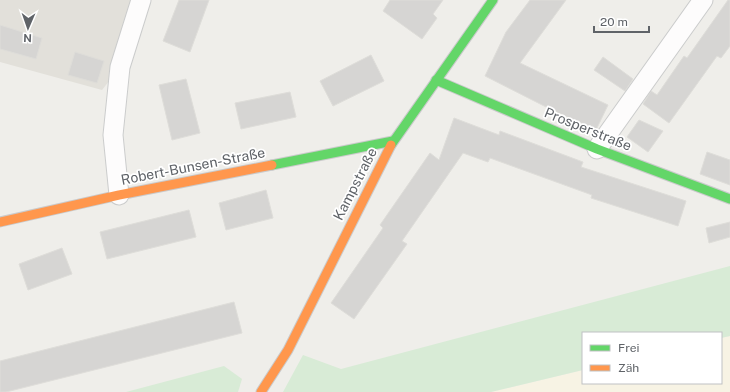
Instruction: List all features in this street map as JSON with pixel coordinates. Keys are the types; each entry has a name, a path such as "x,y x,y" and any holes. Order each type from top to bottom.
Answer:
{"street":[{"path":"119,195 112,135 120,67 141,0"},
{"name":"Kampstraße","path":"261,392 288,350 393,140 493,0"},
{"path":"597,149 703,0"},
{"name":"Prosperstraße","path":"436,80 597,149 730,199"},
{"name":"Robert-Bunsen-Straße","path":"0,222 119,195 393,140"}],"shaded area":[{"path":"0,0 141,0 120,67 102,90 0,62"},
{"path":"730,336 730,392 491,392 582,370 582,384 722,384 722,338"}],"green space":[{"path":"730,266 730,336 722,338 722,332 582,332 582,370 491,392 283,392 303,355 341,369"},
{"path":"224,366 242,379 238,392 126,392"}],"building":[{"path":"179,0 209,0 190,52 163,41"},
{"path":"390,0 443,0 433,14 437,18 422,39 383,11"},
{"path":"530,0 566,0 520,63 608,105 596,130 552,110 485,76 506,32"},
{"path":"728,0 730,0 730,46 721,58 717,56 669,123 643,104 651,91 657,95 684,56 687,58"},
{"path":"0,25 42,38 36,59 0,49"},
{"path":"75,52 104,61 97,83 68,75"},
{"path":"371,55 384,81 333,106 320,81"},
{"path":"603,57 633,79 625,91 594,70"},
{"path":"186,79 200,133 172,140 159,85"},
{"path":"290,92 296,117 241,129 235,103"},
{"path":"454,118 499,135 500,131 583,162 581,167 686,201 678,226 591,198 592,195 490,158 488,162 463,153 402,241 407,244 354,319 331,303 383,228 380,225 430,153 439,160"},
{"path":"639,120 663,131 648,152 627,137"},
{"path":"707,152 730,160 730,185 700,174"},
{"path":"266,190 273,218 226,230 219,203"},
{"path":"189,210 196,237 107,259 100,232"},
{"path":"730,222 730,237 709,243 706,228"},
{"path":"62,248 72,274 28,290 19,264"},
{"path":"234,302 242,333 6,392 0,392 0,361"}],"traffic: fast":[{"path":"391,145 493,0"},
{"path":"436,80 597,149 730,199"},
{"path":"272,165 393,141"}],"traffic: slow":[{"path":"261,392 288,350 391,145"},
{"path":"0,222 119,195 272,165"}]}
